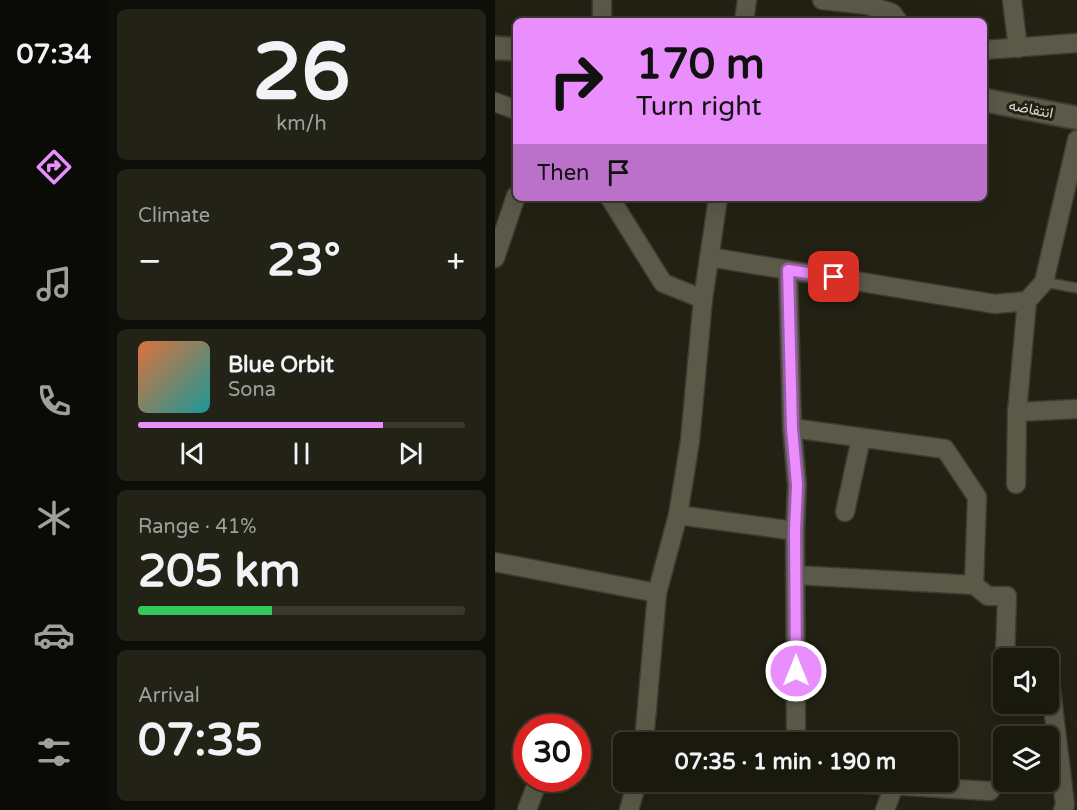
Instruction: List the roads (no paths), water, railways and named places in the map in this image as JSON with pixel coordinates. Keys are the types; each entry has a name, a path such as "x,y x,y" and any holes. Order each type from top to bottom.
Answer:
{"street":[{"path":"602,0 602,18"},
{"path":"744,18 747,0"},
{"path":"822,0 868,3 886,10 895,18"},
{"path":"1012,0 1018,48"},
{"path":"987,50 1077,43"},
{"path":"495,48 513,49"},
{"name":"انتفاضه","path":"987,101 1077,118"},
{"path":"495,102 513,109"},
{"path":"1016,484 1017,412 1027,301 1044,282 1077,140"},
{"path":"495,258 514,201"},
{"path":"612,201 663,283 703,299"},
{"path":"645,732 657,592 678,515 690,441 703,299 718,201"},
{"path":"709,257 995,304 1027,301"},
{"path":"788,270 792,428 797,485 795,531 796,732"},
{"path":"1017,412 1077,409"},
{"path":"792,428 945,449 977,497 974,585"},
{"path":"845,513 861,438"},
{"path":"678,515 795,531"},
{"path":"495,562 657,592"},
{"path":"795,575 974,585 988,596 1007,596 1005,648"},
{"path":"1054,714 1065,805 1063,810"},
{"path":"958,789 990,791"},
{"path":"527,810 534,792"},
{"path":"629,810 634,792"},
{"path":"885,810 892,792"}],"lane":[{"path":"1044,282 1077,288"}]}
